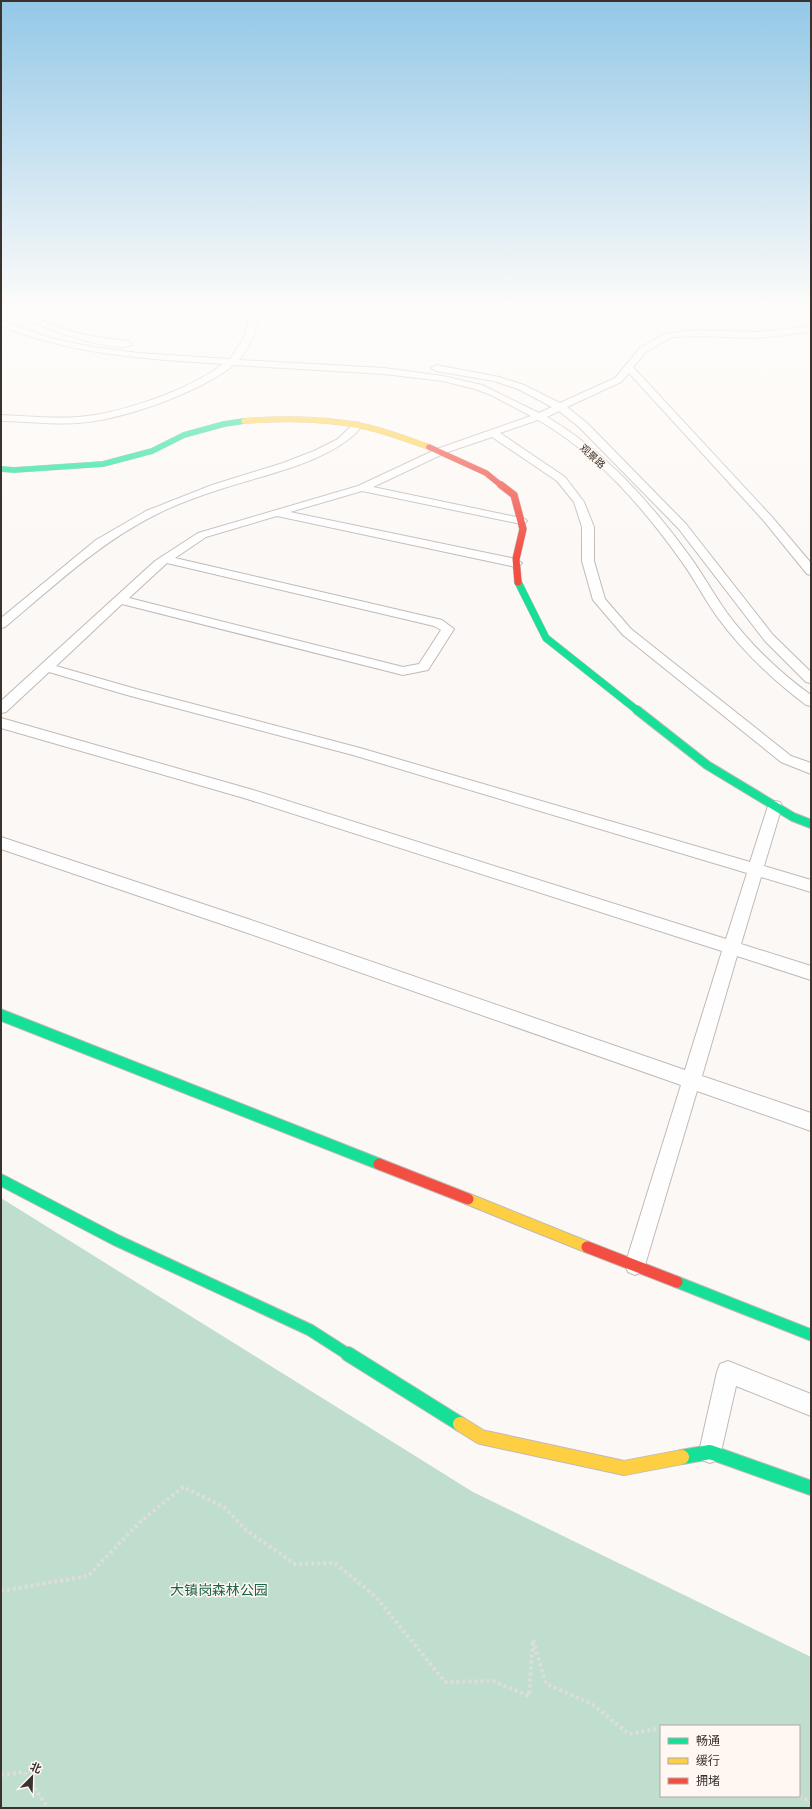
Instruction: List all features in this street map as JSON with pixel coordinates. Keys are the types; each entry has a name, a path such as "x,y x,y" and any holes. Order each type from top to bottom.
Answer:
{"street":[{"path":"1,418 79,420 116,413 178,392"},
{"name":"观景路","path":"492,392 540,416 588,450 655,520 698,576 712,600 733,628 770,670 811,702"},
{"name":"观景路","path":"529,392 560,408 583,425 682,526 769,638 811,679"},
{"path":"1,710 119,599 166,559 202,535 362,488 440,452 540,416 592,392"},
{"path":"651,392 768,519 811,571"},
{"path":"1,469 14,470 103,464 152,451 184,435 224,424 245,421 301,420 358,425 396,435 440,452 486,473 514,495 523,528 516,563 518,585 546,638 707,765 793,817 811,824"},
{"path":"1,624 100,542 150,513 216,487 287,465 318,453 342,441 358,425"},
{"path":"493,433 561,479 579,502 588,527 588,561 599,600 627,632 676,674 780,754 811,769"},
{"path":"362,488 521,521"},
{"path":"275,513 516,563"},
{"path":"119,599 403,671 423,667 448,629 438,622 166,559"},
{"path":"46,667 132,692 355,751 755,871 811,886"},
{"path":"1,723 248,794 811,972"},
{"path":"635,1265 775,806"},
{"path":"1,843 242,924 811,1122"},
{"path":"1,1015 811,1335"},
{"path":"1,1180 116,1240 310,1330 481,1437 624,1468 710,1452 811,1488"},
{"path":"710,1452 728,1372 811,1405"}],"path":[{"path":"1,1591 88,1576 141,1521 184,1487 224,1508 246,1530 295,1564 335,1563 376,1597 445,1682 492,1681 529,1696 533,1640 546,1684 592,1704 629,1734 660,1728"},
{"path":"1,1775 24,1772 48,1808"},
{"path":"800,1796 811,1802"}],"green space":[{"name":"大镇岗森林公园","path":"1,1198 473,1492 811,1657 811,1808 1,1808"}],"traffic: fast":[{"path":"1,469 14,470 103,464 152,451 184,435 224,424 244,421"},
{"path":"518,582 546,638 707,765 793,817 811,824"},
{"path":"1,1015 379,1164"},
{"path":"1,1180 116,1240 310,1330 460,1424"},
{"path":"677,1282 811,1335"},
{"path":"682,1457 710,1452 811,1488"}],"traffic: slow":[{"path":"244,421 330,421 376,429 429,447"},
{"path":"468,1199 587,1247"},
{"path":"460,1424 481,1437 624,1468 682,1457"}],"traffic: jam":[{"path":"429,447 486,473 514,495 523,529 516,559 518,582"},
{"path":"379,1164 468,1199"},
{"path":"587,1247 677,1282"}]}
